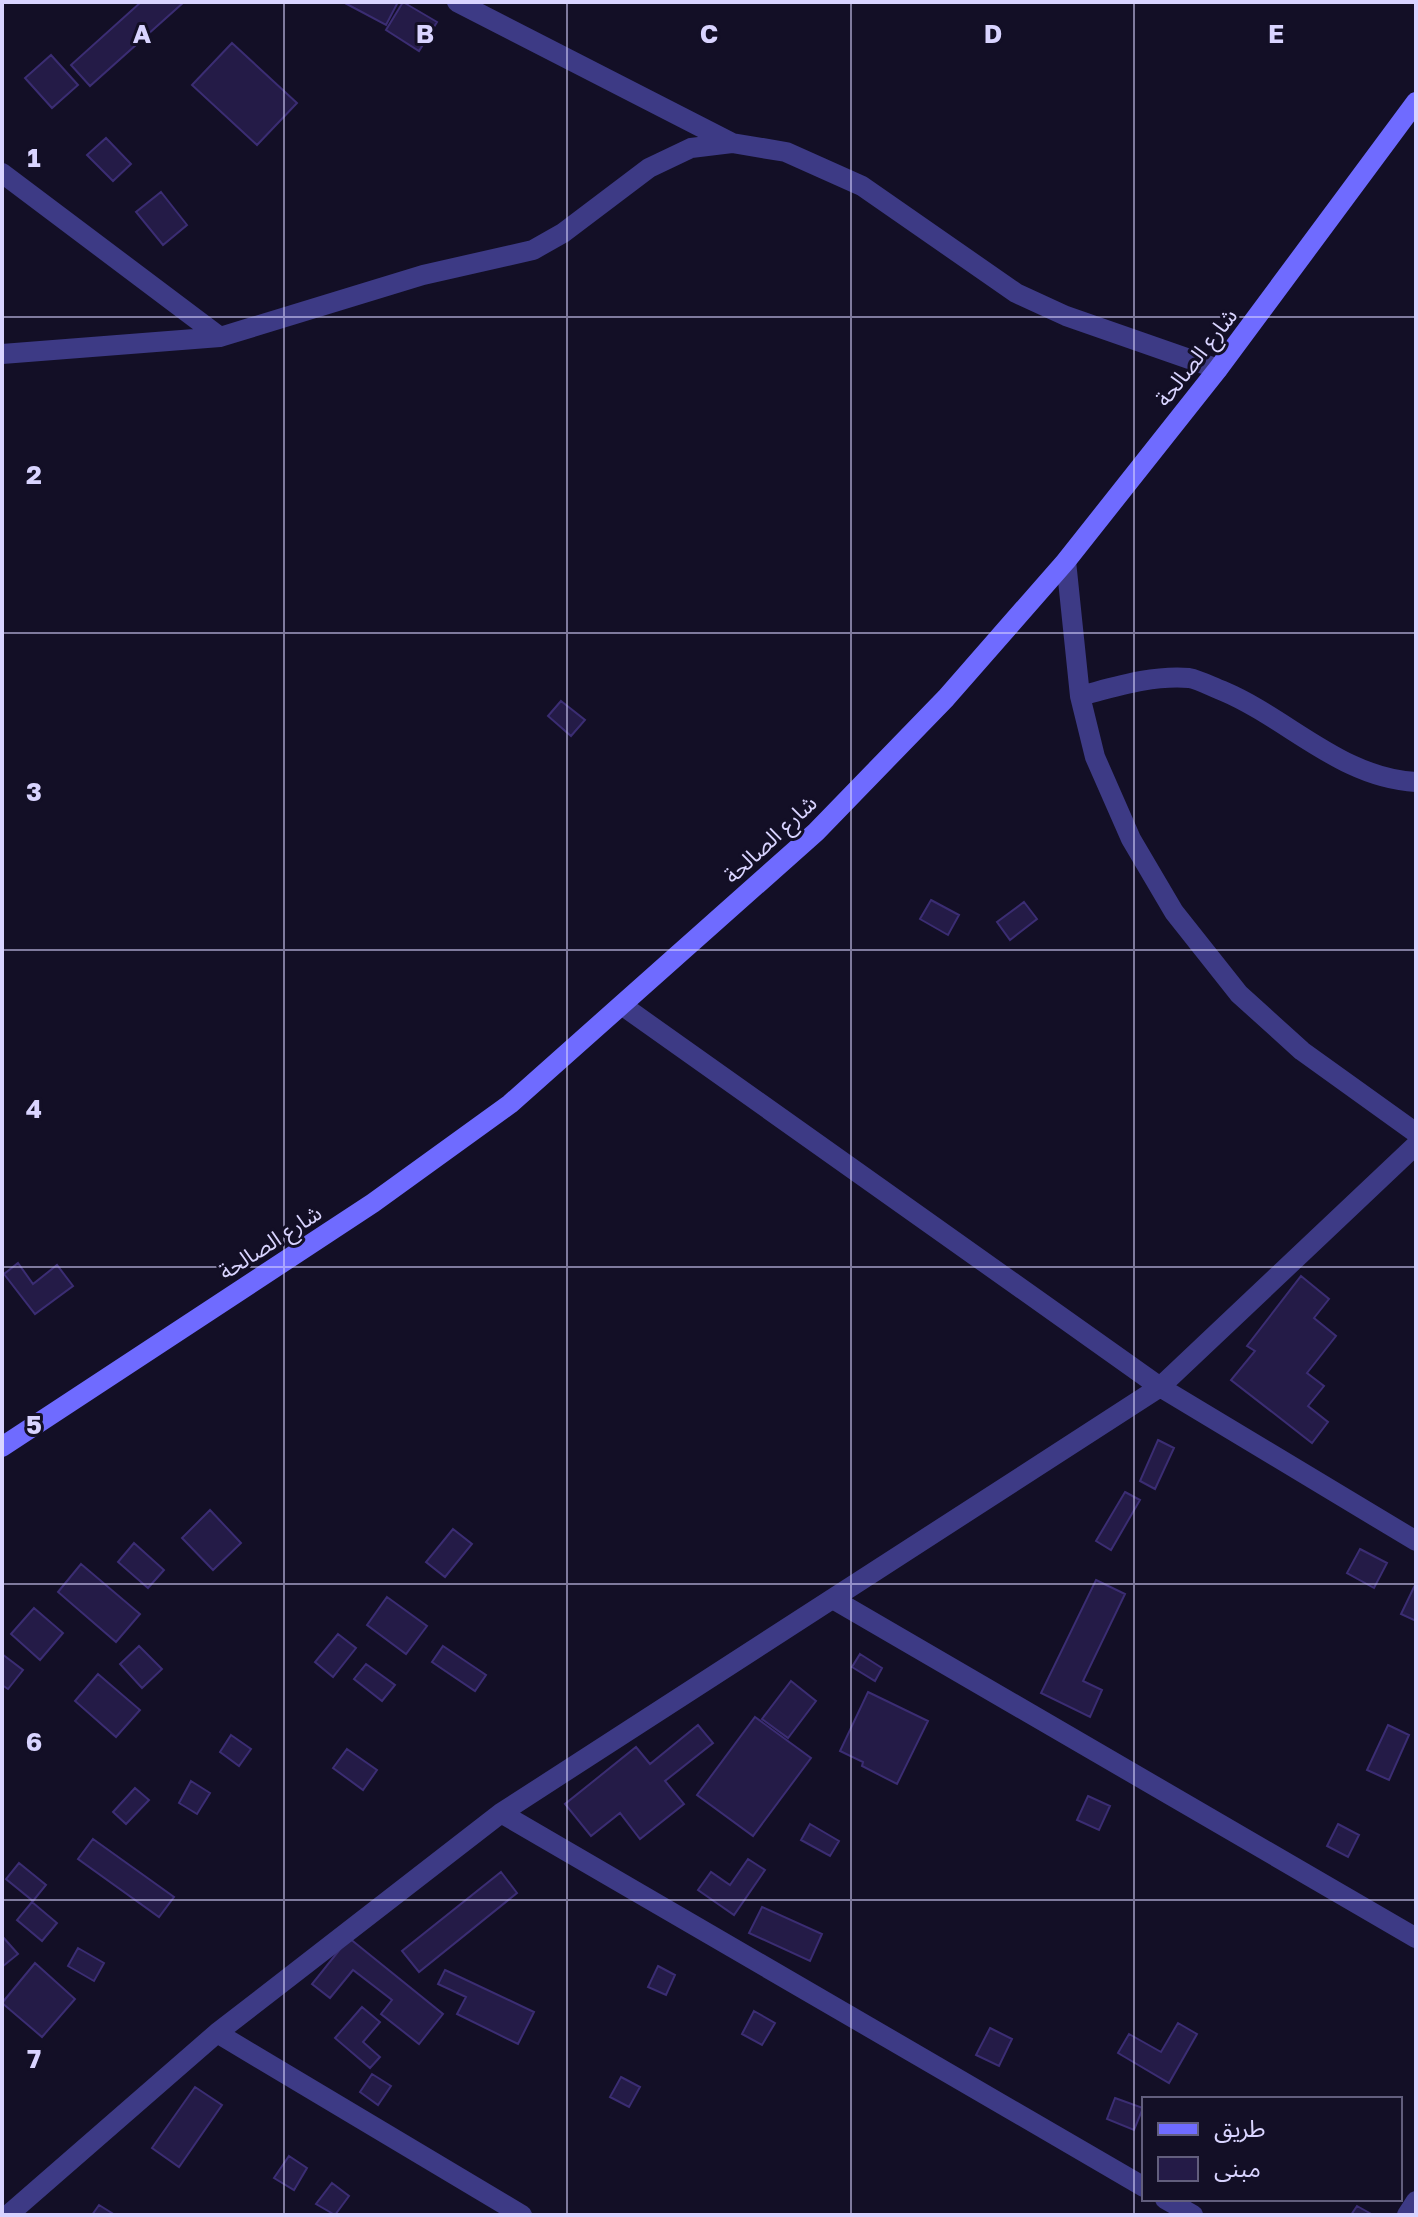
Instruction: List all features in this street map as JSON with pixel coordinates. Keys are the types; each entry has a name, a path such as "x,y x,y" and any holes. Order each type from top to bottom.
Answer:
{"main road":[{"name":"شارع الصالحة","path":"2,1447 373,1203 510,1104 816,832 946,698 1066,561 1218,369 1416,102"}],"street":[{"path":"457,2 732,143"},
{"path":"2,354 220,337 423,275 533,250 563,233 649,168 691,148 732,143 786,152 862,186 1016,293 1066,316 1218,369"},
{"path":"2,173 220,337"},
{"path":"1066,561 1080,696 1095,757 1125,826 1174,912 1239,994 1302,1051 1416,1133"},
{"path":"1080,696 1153,678 1192,678 1249,702 1304,740 1358,768 1392,780 1416,782"},
{"path":"623,1006 1160,1387 1416,1541"},
{"path":"8,2215 217,2033 501,1813 1160,1387 1416,1145"},
{"path":"833,1599 1416,1938"},
{"path":"501,1813 1142,2186"},
{"path":"217,2033 522,2215"},
{"path":"1168,2201 1193,2215"},
{"path":"1407,2215 1416,2201"}],"building":[{"path":"141,2 184,2 90,86 71,65"},
{"path":"343,2 398,2 386,25"},
{"path":"403,2 437,22 419,51 386,30"},
{"path":"232,43 297,103 257,145 192,85"},
{"path":"51,55 78,85 52,108 25,78"},
{"path":"106,138 131,164 113,181 87,155"},
{"path":"161,192 187,225 163,245 136,212"},
{"path":"561,701 585,720 571,736 548,716"},
{"path":"931,900 959,915 948,935 920,919"},
{"path":"1024,902 1037,919 1010,940 997,922"},
{"path":"18,1263 33,1284 57,1265 73,1286 35,1314 4,1274"},
{"path":"1301,1276 1329,1299 1314,1318 1336,1336 1307,1373 1324,1386 1308,1406 1328,1422 1312,1443 1231,1380 1255,1351 1247,1346"},
{"path":"1158,1440 1174,1448 1155,1489 1140,1481"},
{"path":"1125,1492 1140,1500 1111,1550 1096,1541"},
{"path":"210,1510 241,1543 213,1570 182,1538"},
{"path":"453,1529 472,1544 445,1577 426,1562"},
{"path":"134,1543 164,1570 148,1588 118,1562"},
{"path":"1360,1549 1387,1563 1374,1588 1347,1573"},
{"path":"81,1564 140,1614 116,1642 58,1592"},
{"path":"1096,1580 1125,1594 1083,1681 1102,1690 1090,1717 1041,1693"},
{"path":"1416,1585 1416,1621 1401,1614"},
{"path":"387,1597 427,1626 406,1654 367,1625"},
{"path":"34,1608 63,1633 40,1660 11,1634"},
{"path":"338,1634 356,1648 333,1677 315,1662"},
{"path":"139,1646 162,1669 142,1688 120,1664"},
{"path":"443,1646 486,1675 475,1691 432,1662"},
{"path":"2,1654 23,1670 8,1689 2,1685"},
{"path":"860,1654 882,1668 875,1681 852,1667"},
{"path":"366,1664 395,1685 382,1701 354,1679"},
{"path":"98,1674 140,1710 116,1737 75,1701"},
{"path":"791,1681 816,1701 788,1738 762,1719"},
{"path":"868,1692 928,1721 897,1784 840,1751"},
{"path":"755,1717 811,1758 753,1836 697,1795"},
{"path":"698,1725 713,1743 665,1781 684,1804 640,1839 620,1813 591,1836 565,1804 636,1747 650,1764"},
{"path":"1388,1725 1409,1735 1389,1780 1367,1770"},
{"path":"231,1735 251,1749 239,1766 220,1752"},
{"path":"347,1749 377,1770 363,1790 333,1768"},
{"path":"191,1781 210,1793 197,1814 179,1803"},
{"path":"135,1788 149,1800 126,1824 113,1812"},
{"path":"1088,1796 1110,1806 1099,1830 1077,1820"},
{"path":"810,1824 839,1841 830,1856 801,1840"},
{"path":"1338,1824 1359,1835 1348,1857 1327,1846"},
{"path":"93,1839 174,1897 159,1917 78,1859"},
{"path":"748,1859 765,1870 734,1915 698,1890 711,1872 730,1885"},
{"path":"19,1863 46,1885 33,1901 6,1879"},
{"path":"501,1872 517,1893 419,1972 402,1951"},
{"path":"32,1902 57,1923 42,1941 17,1920"},
{"path":"762,1907 822,1934 810,1961 749,1933"},
{"path":"2,1936 18,1954 2,1967"},
{"path":"349,1938 443,2014 419,2044 381,2014 392,2000 353,1970 330,1998 312,1984"},
{"path":"78,1948 104,1963 94,1981 68,1966"},
{"path":"35,1963 75,1999 42,2037 2,2003"},
{"path":"658,1966 675,1975 666,1995 648,1987"},
{"path":"445,1970 534,2012 518,2044 457,2014 466,1997 438,1984"},
{"path":"362,2007 380,2022 363,2042 380,2057 370,2068 335,2038"},
{"path":"754,2011 775,2023 762,2045 742,2034"},
{"path":"1178,2023 1197,2034 1169,2083 1118,2053 1129,2034 1161,2052"},
{"path":"990,2028 1012,2039 999,2066 976,2055"},
{"path":"372,2074 391,2086 378,2105 360,2092"},
{"path":"621,2077 640,2087 629,2107 610,2097"},
{"path":"195,2087 222,2105 179,2167 152,2148"},
{"path":"1115,2098 1142,2108 1134,2130 1107,2119"},
{"path":"289,2156 307,2168 294,2190 274,2178"},
{"path":"332,2183 349,2196 335,2215 316,2204"},
{"path":"99,2205 115,2215 92,2215"},
{"path":"1357,2206 1373,2215 1351,2215"}]}
